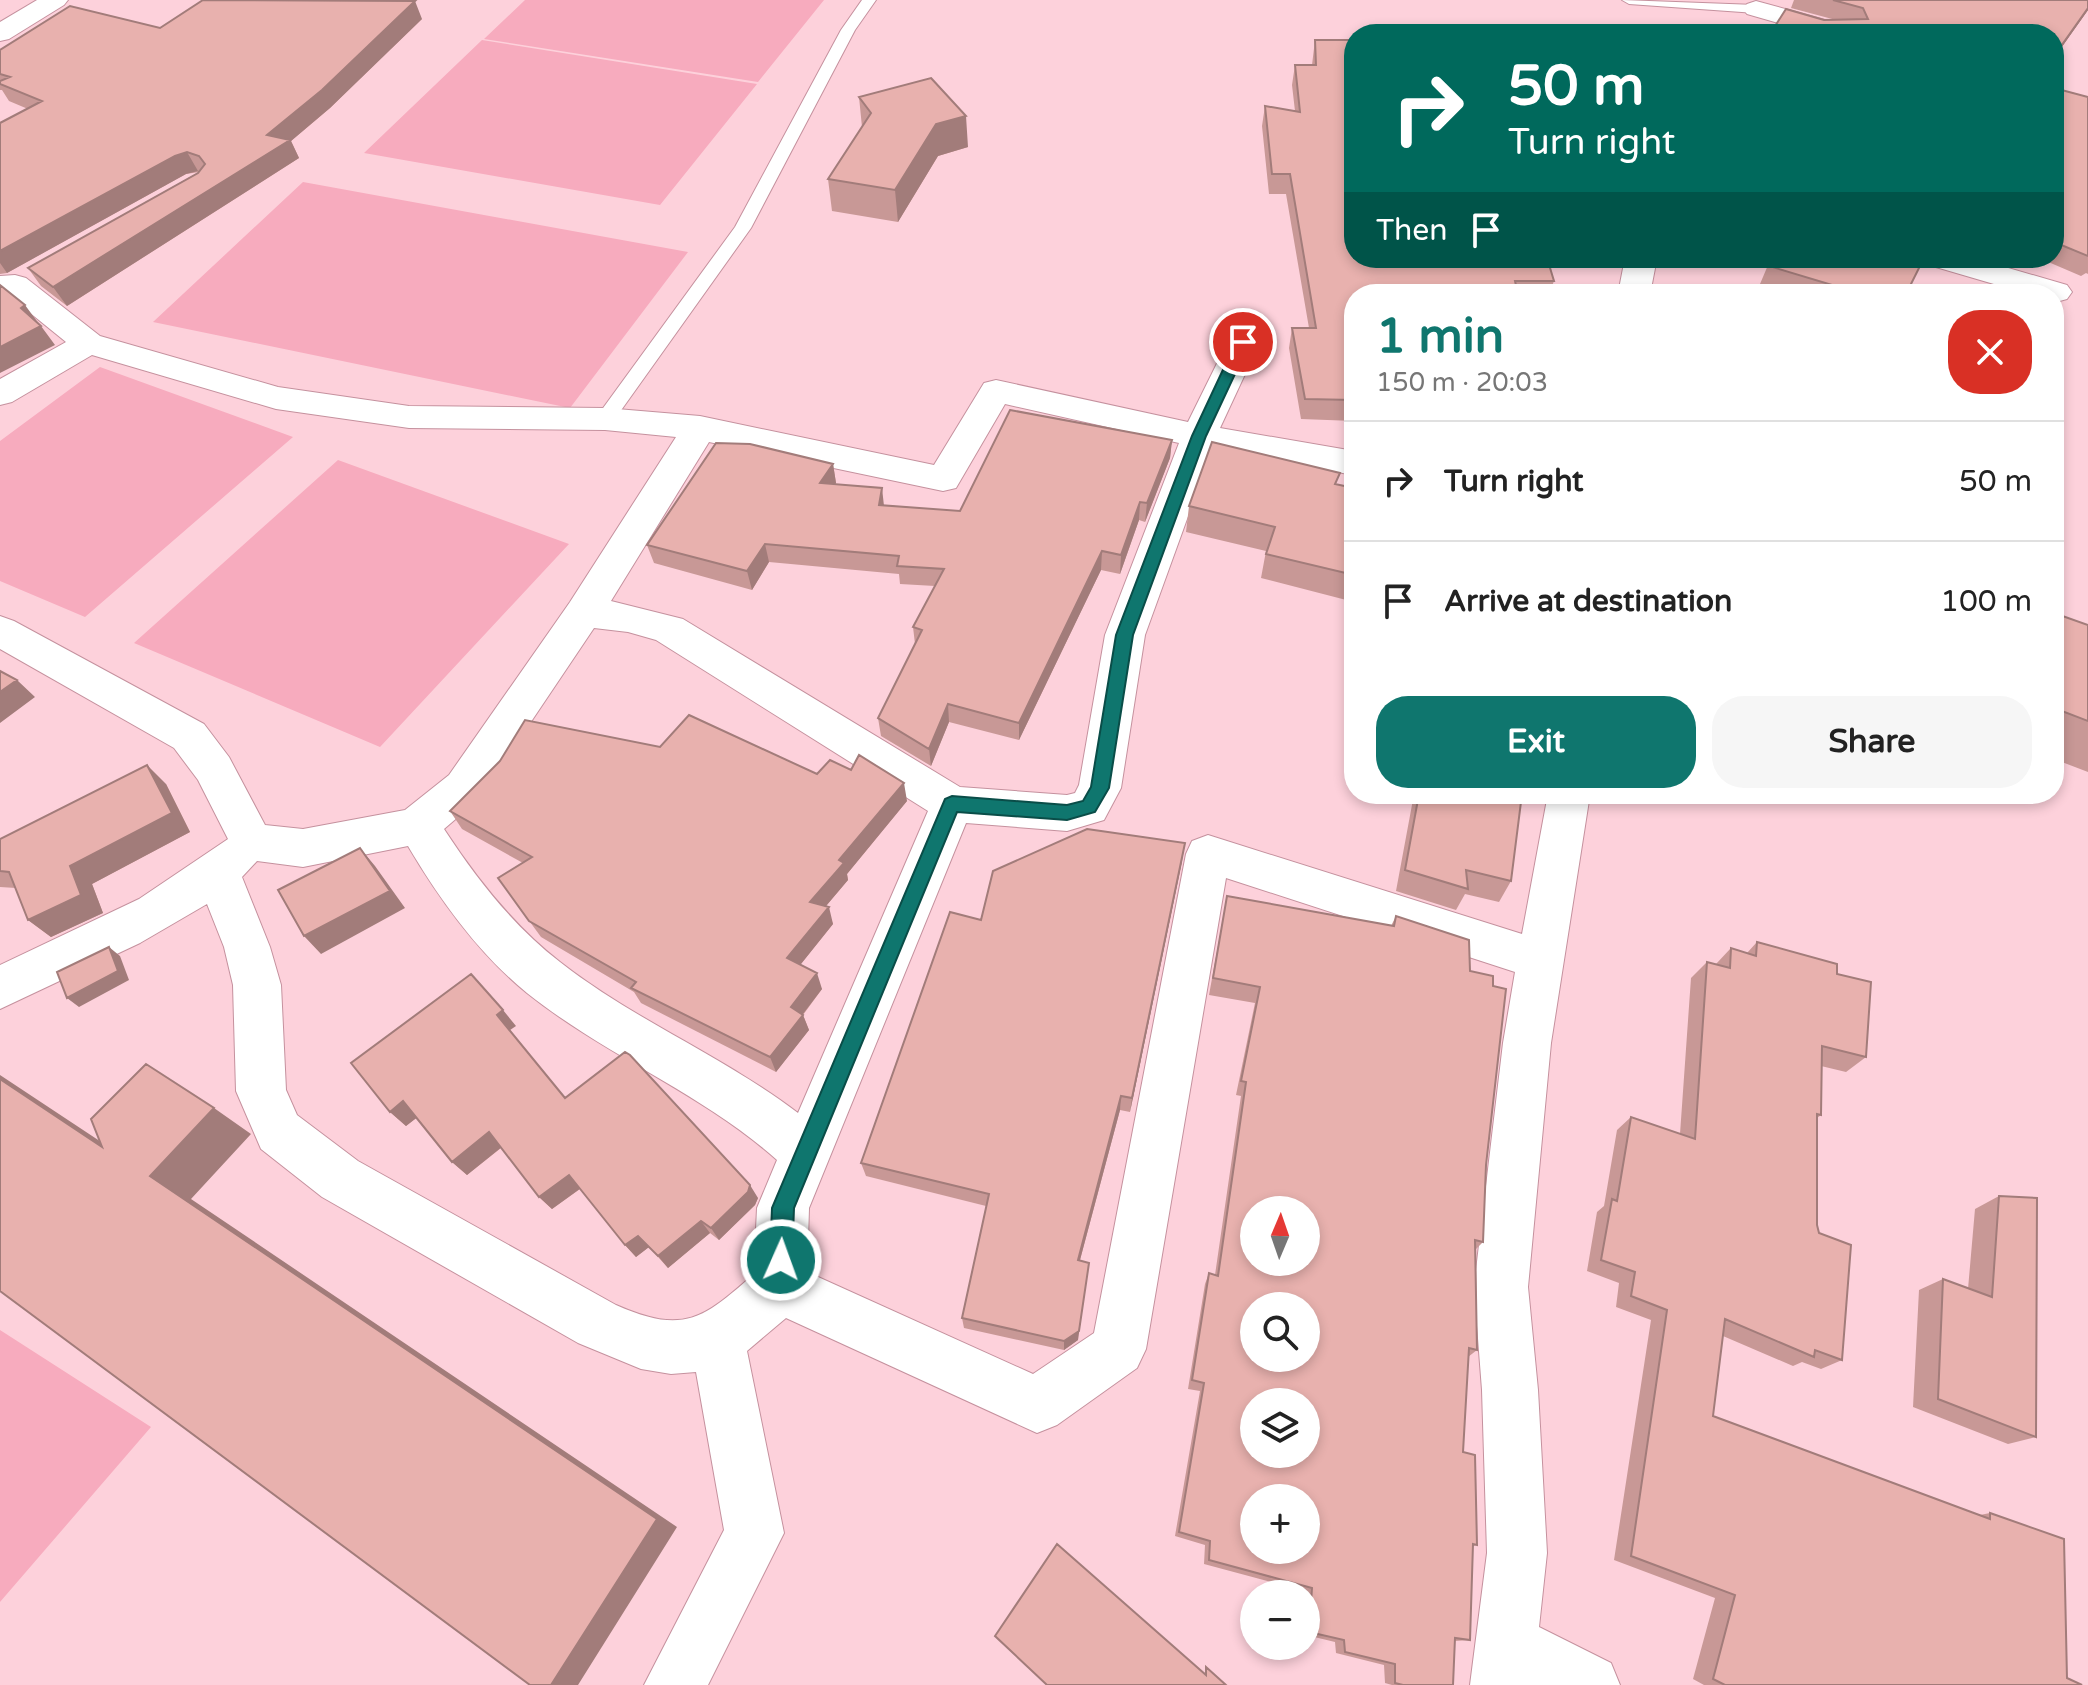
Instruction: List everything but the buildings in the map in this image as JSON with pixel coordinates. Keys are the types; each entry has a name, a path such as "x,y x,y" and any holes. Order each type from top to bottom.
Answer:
{"street":[{"path":"0,33 55,0"},
{"path":"1748,24 1759,5 1815,24"},
{"path":"1974,268 2029,284"},
{"path":"19,281 88,343 276,398 409,417 605,419 700,428 943,479 996,391 1199,436 1344,461"},
{"path":"584,612 628,617 669,629 952,804 1067,813 1089,807 1100,788 1125,635 1199,436 1243,342"},
{"path":"0,394 88,343"},
{"path":"0,988 136,922 234,857 376,836 418,825 464,787 584,612 700,428"},
{"path":"0,631 189,736 214,769 234,857 247,947 257,985 261,1091 279,1132 340,1179 597,1324 634,1341 676,1348 717,1338 780,1287 783,1208 952,804"},
{"path":"1567,804 1527,1043 1501,1287 1510,1390 1517,1553 1504,1664 1589,1685"},
{"path":"418,825 437,857 501,941 563,993 776,1123 806,1152"},
{"path":"780,1287 1037,1405 1118,1349 1208,854 1541,960"},
{"path":"675,1685 754,1533 717,1338"}],"lane":[{"path":"605,419 743,228 848,30 869,0"},
{"path":"1629,0 1759,5"}],"shaded area":[{"path":"525,0 824,0 758,82 484,39"},
{"path":"482,40 757,84 660,205 364,153"},
{"path":"303,182 688,252 570,408 153,322"},
{"path":"100,367 293,437 85,617 0,581 0,441"},
{"path":"338,460 569,544 380,747 134,643"},
{"path":"0,1330 151,1427 0,1602"}],"route":[{"path":"781,1260 783,1208 952,804 1067,813 1089,807 1100,788 1125,635 1199,436 1243,342"}]}
